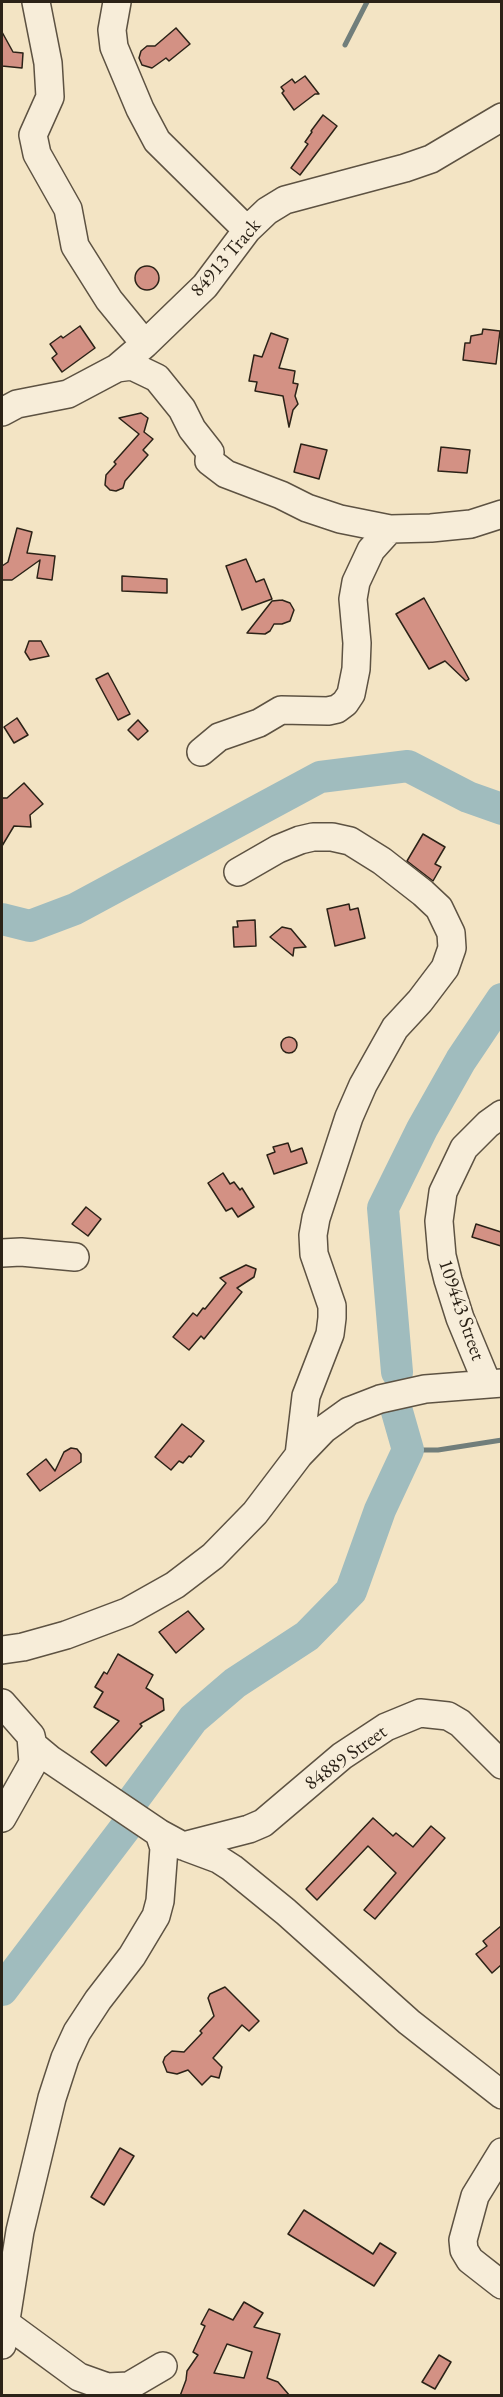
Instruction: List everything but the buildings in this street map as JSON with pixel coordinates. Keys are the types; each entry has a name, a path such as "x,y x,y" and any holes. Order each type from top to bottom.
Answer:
{"street":[{"path":"36,2 48,63 50,97 33,135 37,154 68,209 72,236 82,259 109,300 145,344"},
{"path":"117,2 112,30 114,47 140,109 153,133 179,164 247,230"},
{"name":"84913 Track","path":"2,412 16,404 68,394 117,368 205,286 247,230 267,211 285,200 431,159 501,117"},
{"path":"117,368 132,366 157,378 178,403 192,429 210,452 209,461 226,474 281,495 307,508 340,519 390,529 471,524 501,514"},
{"path":"201,752 219,736 259,723 281,710 322,711 337,709 345,703 351,694 356,669 357,644 353,599 356,582 371,550 390,529"},
{"path":"238,872 278,849 300,840 332,837 350,841 382,861 423,893 439,908 451,933 452,948 445,968 395,1028 363,1085 349,1117 316,1218 313,1235 314,1254 332,1306 332,1318 330,1334 306,1396 299,1455"},
{"name":"109443 Street","path":"494,1383 460,1318 442,1256 440,1221 443,1192 464,1148 501,1114"},
{"path":"2,1253 21,1252 75,1257"},
{"path":"2,1650 23,1647 66,1635 127,1612 175,1585 213,1556 255,1513 299,1455 324,1429 349,1411 424,1389 494,1383"},
{"path":"2,1703 31,1736 33,1745 51,1760 159,1833 183,1846 218,1859 232,1869 286,1912 409,2022 501,2095"},
{"name":"84889 Street","path":"183,1846 263,1823 342,1756 386,1727 420,1713 448,1716 460,1723 501,1765"},
{"path":"2,1818 33,1763 31,1736"},
{"path":"159,1833 164,1848 158,1909 132,1956 77,2032 65,2058 52,2098 31,2179 3,2333 79,2377 107,2387 129,2386 163,2366"},
{"path":"501,2152 475,2196 463,2240 464,2250 470,2260 501,2285"}],"waterway":[{"path":"345,45 367,2"},
{"path":"2,919 30,926 75,909 320,777 408,766 468,797 502,809"},
{"path":"397,1372 383,1208 422,1129 461,1060 502,999"},
{"path":"134,1799 193,1719 235,1683 307,1636 351,1591 380,1510 408,1450 396,1408"},
{"path":"408,1450 438,1450 502,1440"},
{"path":"2,1990 129,1823"}]}
